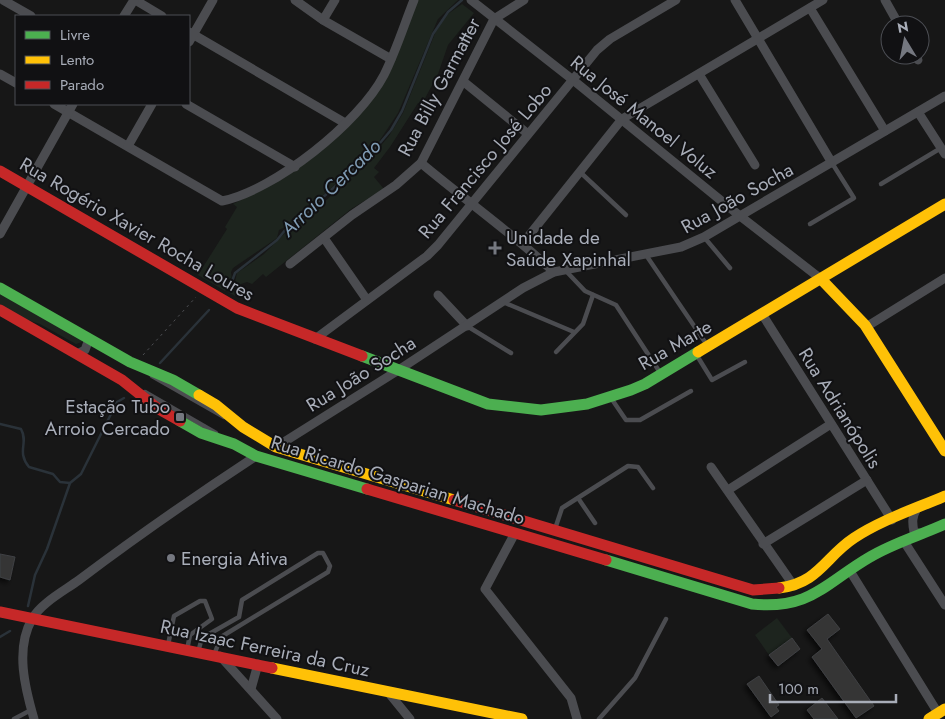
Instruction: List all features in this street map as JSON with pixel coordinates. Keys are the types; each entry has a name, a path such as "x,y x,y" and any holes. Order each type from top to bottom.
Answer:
{"street":[{"path":"3,0 29,15"},
{"path":"125,15 134,0 160,15"},
{"path":"213,0 190,36 345,123"},
{"path":"295,0 323,20 391,59"},
{"path":"323,20 335,0"},
{"path":"58,105 71,108 128,146 222,201 248,193 295,168 345,123 368,98 384,76 414,0"},
{"name":"Rua Billy Garmatter","path":"290,264 352,215 396,185 421,163 464,82 494,19 524,0"},
{"name":"Rua Francisco José Lobo","path":"315,339 427,256 597,50 610,39 676,0"},
{"path":"735,0 832,163"},
{"path":"523,243 622,119 823,0"},
{"path":"885,0 893,15"},
{"name":"Rua José Manoel Voluz","path":"474,2 821,279"},
{"path":"810,8 885,131"},
{"path":"0,74 15,82"},
{"path":"699,74 755,165"},
{"path":"464,82 528,134"},
{"name":"Rua João Socha","path":"276,447 467,326 523,288 554,272 681,247 704,237 945,96"},
{"path":"128,146 151,105"},
{"path":"188,105 295,168"},
{"path":"0,234 71,108"},
{"path":"918,112 943,151"},
{"path":"421,163 471,205 523,243 554,272"},
{"name":"Rua Rogério Xavier Rocha Loures","path":"0,171 152,257 237,308 397,371"},
{"name":"Rua Marte","path":"397,371 488,404 525,410 553,410 610,397 645,384 945,204"},
{"path":"324,238 367,300"},
{"path":"866,327 945,278"},
{"path":"821,279 866,327 945,451"},
{"name":"Rua Ricardo Gasparian Machado","path":"0,288 132,363 173,380 216,404 243,426 276,447 753,590 778,590 808,580 826,565 840,548 860,534 945,496"},
{"path":"438,295 467,326"},
{"name":"Rua Ricardo Gasparian Machado","path":"0,310 122,380 157,408 201,434 234,444 256,456 752,604 773,606 793,603 815,595 871,556 905,543 945,524"},
{"name":"Rua Adrianópolis","path":"762,314 892,520"},
{"path":"77,354 84,350 89,339"},
{"path":"728,490 831,424"},
{"path":"34,719 22,660 23,645 32,619 41,609 99,565 256,456"},
{"path":"711,467 794,586"},
{"path":"764,544 866,480"},
{"path":"917,508 912,518 912,524 914,532 923,534"},
{"path":"515,534 485,589 571,698 576,719"},
{"path":"905,543 945,605"},
{"path":"850,570 937,714"},
{"name":"Rua Izaac Ferreira da Cruz","path":"0,612 522,719"},
{"path":"217,656 251,689 271,717"},
{"path":"251,689 258,664"},
{"path":"388,692 410,719"}],"lane":[{"path":"881,184 943,151"},
{"path":"810,224 854,198 832,163"},
{"path":"580,172 626,215"},
{"path":"704,237 730,268"},
{"path":"646,255 708,346"},
{"path":"565,270 585,291 616,305 661,374"},
{"path":"556,352 583,324 593,295"},
{"path":"503,302 574,332"},
{"path":"467,326 511,353"},
{"path":"696,353 712,380 745,362"},
{"path":"610,397 626,420 640,420 691,391"},
{"path":"554,530 562,508 628,466 638,467 653,488"},
{"path":"578,498 595,523"},
{"path":"192,651 202,638 239,617 242,600 318,553 322,553 330,566 328,572 221,637 217,656"},
{"path":"168,646 174,616 200,601 205,601 212,616 211,622 190,635 192,651"},
{"path":"600,719 635,678 666,619"},
{"path":"14,719 32,709"}],"path":[{"path":"132,363 203,289"}],"shaded area":[{"path":"418,0 458,0 438,19 398,113 378,143 364,159 320,198 306,207 299,220 279,230 277,238 233,268 231,272 232,282 225,291 198,275 227,229 225,227 237,207 233,204 284,178 336,137 397,54"},
{"path":"462,4 474,13 448,45 438,74 422,104 418,103 374,168 379,172 374,177 384,189 351,209 266,277 263,274 252,284 247,282 241,284 235,296 228,292 235,282 237,273 264,254 288,230 306,219 366,163 389,136 403,113 436,31 448,14"},
{"path":"0,293 81,339 82,342 76,344 0,305"},
{"path":"777,618 792,638 769,655 755,635"}],"building":[{"path":"0,554 15,557 10,580 0,577"},
{"path":"828,614 840,629 827,639 874,706 856,718 812,657 822,649 807,630"},
{"path":"792,638 800,649 778,666 769,655"},
{"path":"759,676 779,705 776,707 779,711 771,717 747,684"},
{"path":"822,698 838,719 814,719 807,710"}],"waterway":[{"name":"Arroio Cercado","path":"230,287 235,273 277,240 286,229 301,220 311,208 368,157 391,130 402,111 433,34 448,12 462,0"},
{"name":"Arroio Cercado","path":"160,363 209,310"},
{"name":"Arroio Cercado","path":"28,606 35,575 47,549 70,483 81,474 117,402 124,398"},
{"path":"0,424 21,429 24,439 23,456 29,467 53,474 60,482 70,483"},
{"name":"Arroio Cercado","path":"0,637 10,631"}],"traffic: fast":[{"path":"0,288 130,362 173,380 199,395"},
{"path":"362,356 488,404 541,410 587,404 631,390 645,384 698,352"},
{"path":"180,421 201,433 234,444 256,456 367,489"},
{"path":"606,560 752,604 772,605 803,599 879,552 945,524"}],"traffic: slow":[{"path":"698,352 945,204"},
{"path":"821,279 865,325 945,451"},
{"path":"199,395 216,405 243,427 276,447 454,500"},
{"path":"779,588 804,581 821,568 844,545 864,532 887,520 945,496"},
{"path":"272,668 522,719"},
{"path":"929,719 945,709"}],"traffic: jam":[{"path":"0,171 237,308 362,356"},
{"path":"0,310 122,380 157,408 180,421"},
{"path":"367,489 606,560"},
{"path":"454,500 753,590 779,588"},
{"path":"0,612 272,668"}],"place":[{"name":"Unidade de Saúde Xapinhal","path":"495,248"},
{"name":"Estação Tubo Arroio Cercado","path":"180,417"},
{"name":"Energia Ativa","path":"171,558"}]}
